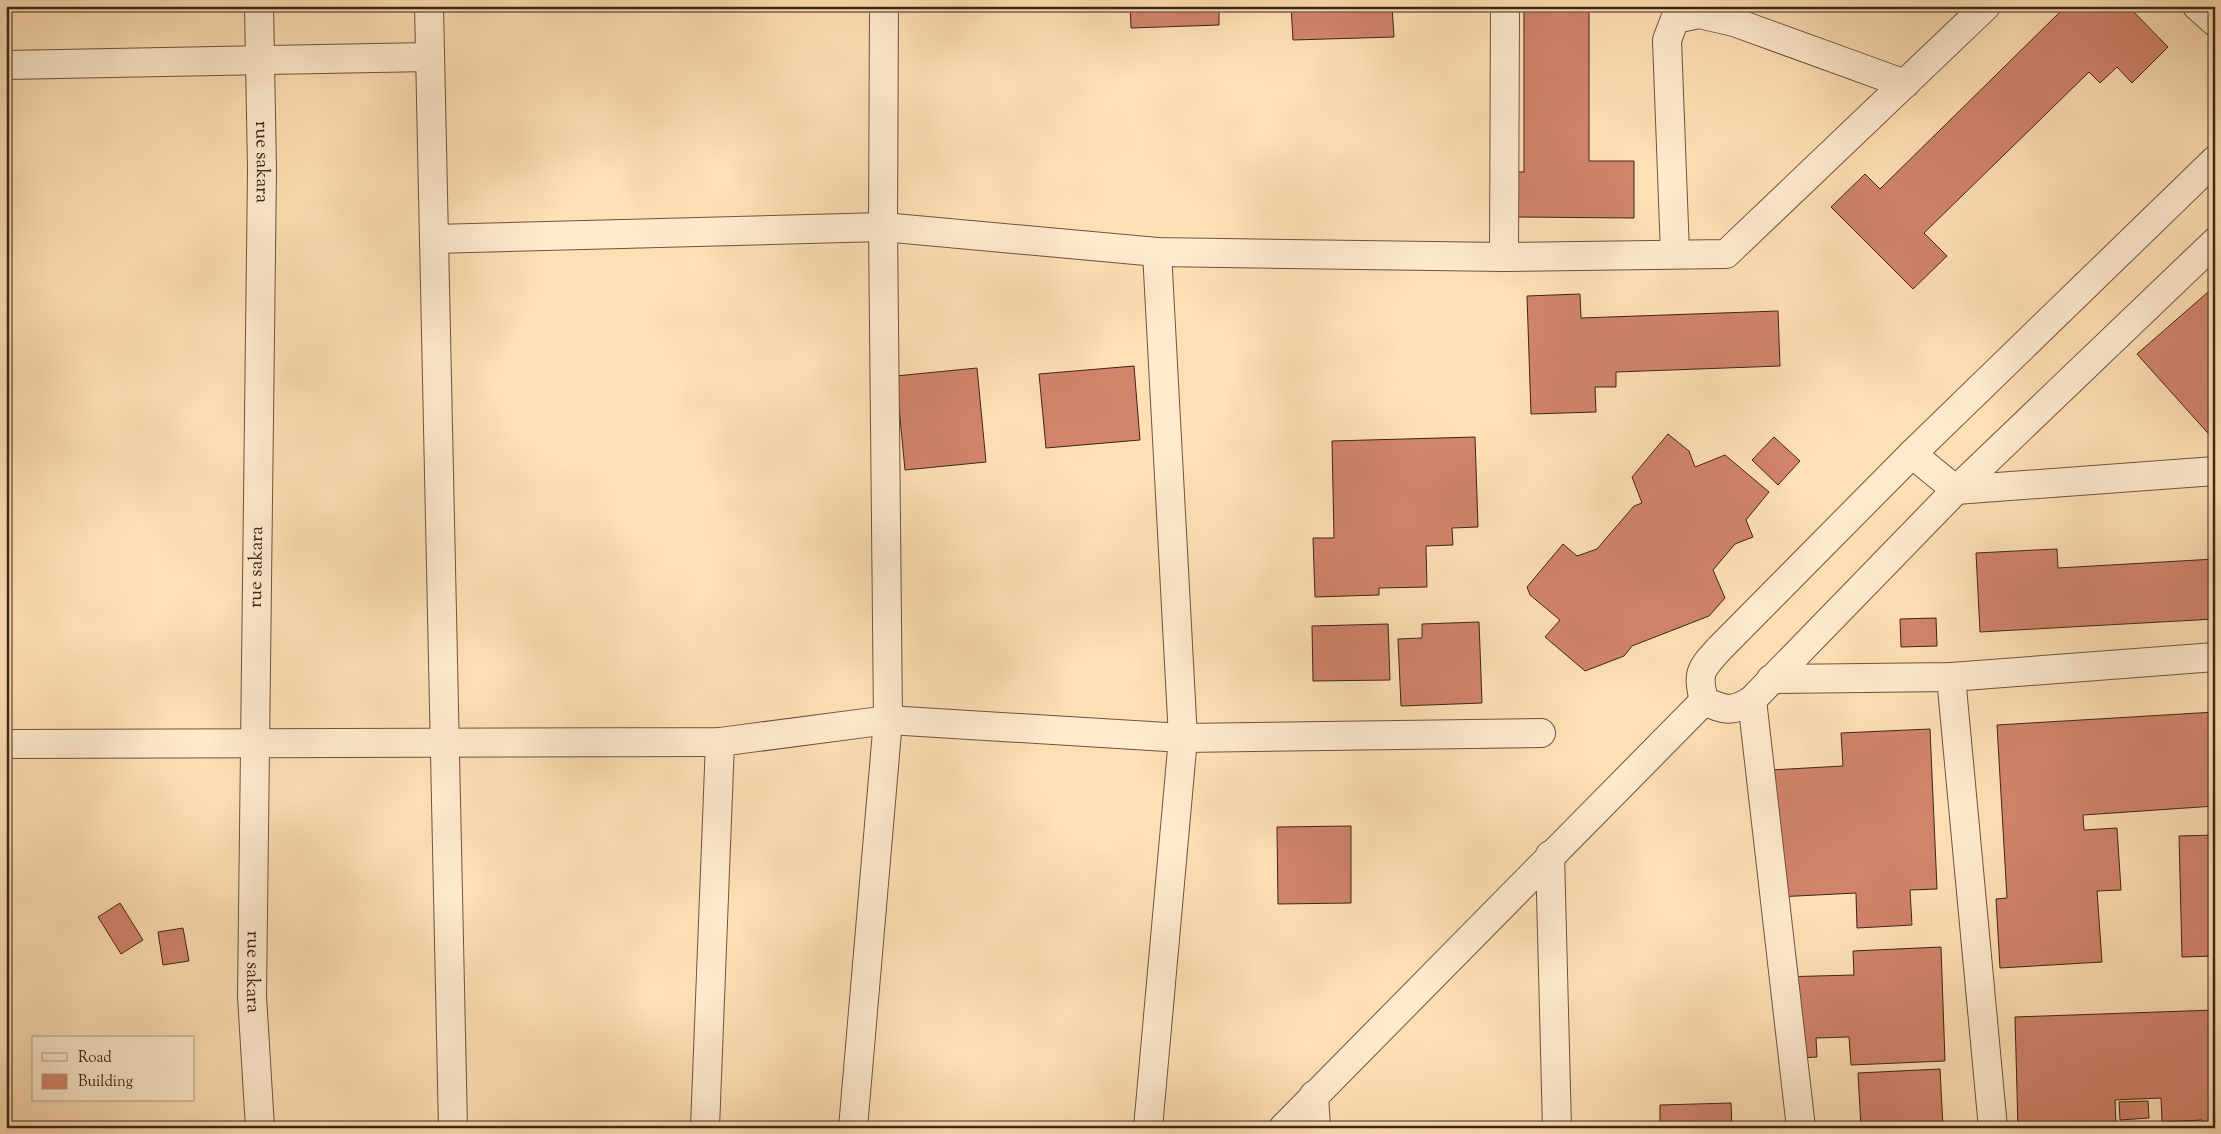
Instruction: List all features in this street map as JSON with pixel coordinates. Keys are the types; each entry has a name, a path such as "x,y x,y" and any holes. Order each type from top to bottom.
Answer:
{"street":[{"name":"rue sakara","path":"259,6 262,170 252,996 260,1128"},
{"path":"429,6 453,1128"},
{"path":"853,1128 888,720 883,228 884,6"},
{"path":"1504,256 1505,6"},
{"path":"434,239 883,228 1157,252 1504,256 1726,254 1986,6"},
{"path":"2197,6 2215,22"},
{"path":"1675,254 1667,40 1675,19 1699,14 1734,22 1905,84"},
{"path":"6,65 430,57"},
{"path":"1704,701 1699,677 1704,665 1912,454 2215,160"},
{"path":"1704,701 1724,710 1739,708 1752,700 1956,490 2215,242"},
{"path":"1148,1128 1183,738 1157,252"},
{"path":"1912,454 1956,490 2215,471"},
{"path":"1771,680 1951,677 2215,657"},
{"path":"1951,677 1994,1128"},
{"path":"1752,700 1800,1128"},
{"path":"1282,1128 1704,701"},
{"path":"6,744 720,742 888,720 1183,738 1541,733"},
{"path":"705,1128 720,742"},
{"path":"1550,856 1557,1128"},
{"path":"1314,1095 1316,1128"}],"building":[{"path":"1130,6 1219,6 1219,25 1131,28"},
{"path":"1291,6 1392,6 1394,37 1293,40"},
{"path":"1524,6 1589,6 1589,161 1634,161 1634,218 1513,217 1514,172 1524,172"},
{"path":"2054,6 2128,6 2168,47 2132,83 2117,67 2100,83 2089,72 1924,233 1947,256 1913,289 1831,207 1865,174 1880,189 2060,12"},
{"path":"2215,286 2215,441 2137,354"},
{"path":"1580,294 1581,318 1778,311 1780,366 1616,372 1616,387 1595,387 1596,412 1531,414 1527,296"},
{"path":"1134,366 1140,440 1046,448 1039,374"},
{"path":"977,368 986,462 905,470 896,376"},
{"path":"1668,434 1689,451 1695,467 1725,455 1769,492 1746,520 1753,537 1735,544 1713,570 1725,598 1709,616 1632,646 1624,656 1585,671 1545,637 1560,620 1530,595 1527,587 1563,544 1577,556 1597,549 1634,506 1642,503 1632,477"},
{"path":"1475,437 1478,527 1452,528 1453,545 1426,546 1427,587 1379,588 1379,595 1315,597 1313,538 1334,538 1332,441"},
{"path":"1774,437 1800,461 1778,485 1752,460"},
{"path":"2057,549 2058,568 2215,559 2215,619 1980,632 1976,553"},
{"path":"1936,618 1937,646 1901,647 1900,619"},
{"path":"1479,622 1482,703 1401,706 1398,639 1422,638 1422,624"},
{"path":"1388,624 1390,680 1313,681 1312,626"},
{"path":"2215,712 2215,806 2083,815 2084,830 2117,828 2121,890 2097,891 2102,962 2000,968 1996,899 2007,898 1997,725"},
{"path":"1930,729 1937,889 1910,890 1912,925 1857,928 1856,893 1777,897 1771,770 1843,766 1841,733"},
{"path":"1351,826 1351,903 1278,904 1277,827"},
{"path":"2215,835 2215,956 2182,957 2179,836"},
{"path":"120,903 143,940 121,954 98,917"},
{"path":"183,928 189,961 163,965 158,932"},
{"path":"1941,947 1945,1061 1851,1065 1849,1037 1816,1038 1817,1057 1781,1059 1778,977 1854,975 1853,951"},
{"path":"2215,1010 2215,1128 2202,1128 2202,1120 2162,1122 2161,1098 2115,1100 2116,1128 2018,1128 2015,1017"},
{"path":"1940,1069 1943,1128 1861,1128 1858,1073"},
{"path":"2148,1101 2149,1118 2120,1120 2119,1102"},
{"path":"1731,1103 1732,1128 1660,1128 1660,1105"}]}
